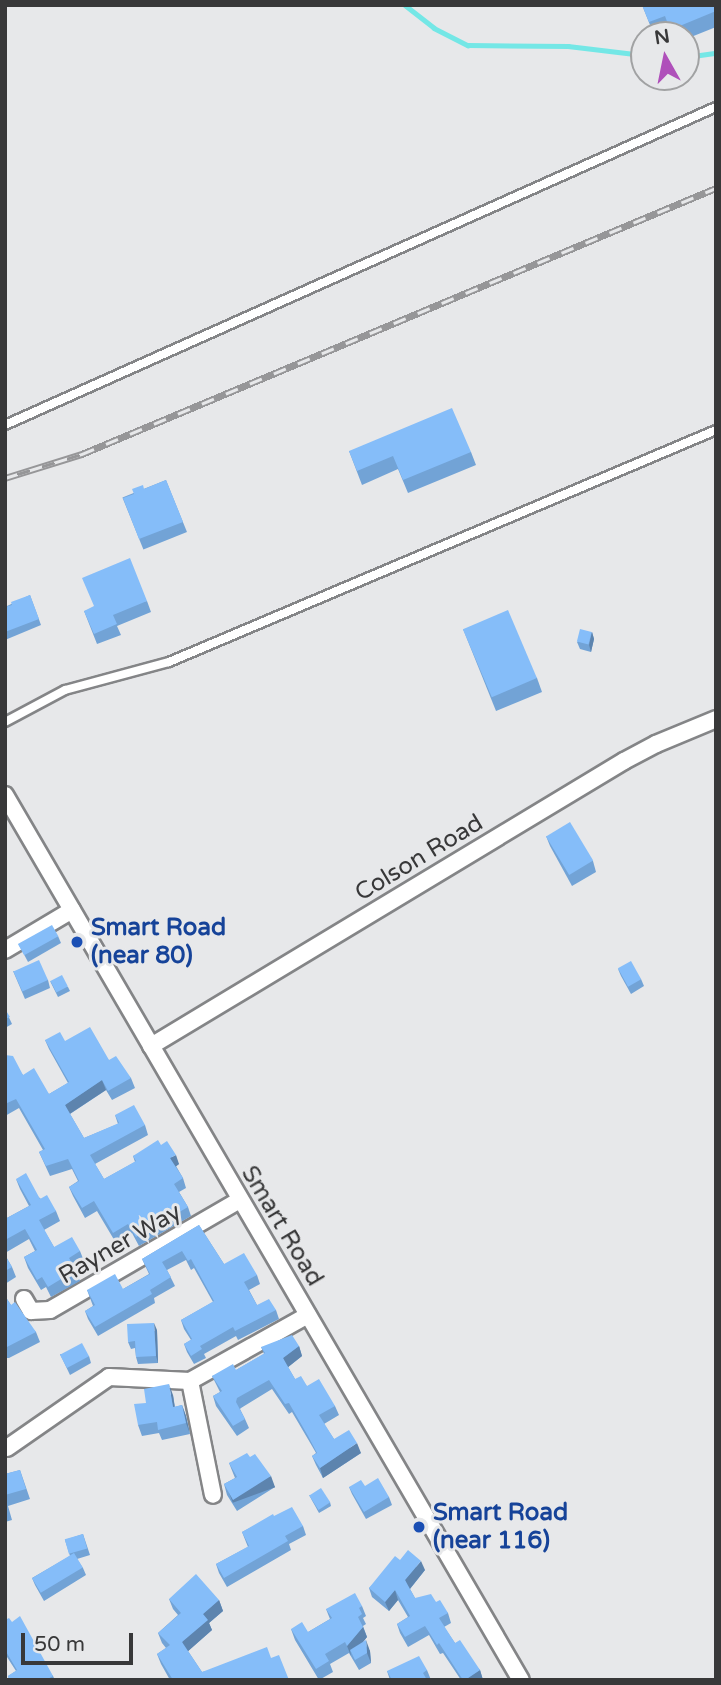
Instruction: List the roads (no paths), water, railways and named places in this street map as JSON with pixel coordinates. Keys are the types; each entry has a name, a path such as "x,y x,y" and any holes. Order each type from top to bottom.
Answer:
{"street":[{"name":"Colson Road","path":"151,1046 624,761 716,719"},
{"name":"Smart Road","path":"5,795 521,1680"},
{"path":"5,950 72,910"},
{"name":"Rayner Way","path":"24,1299 31,1311 50,1310 240,1200"},
{"path":"7,1448 109,1377 190,1381 308,1315"},
{"path":"190,1381 213,1495"}],"lane":[{"path":"5,425 716,107"},
{"path":"5,722 65,690 169,662 716,430"}],"waterway":[{"path":"405,5 434,28 468,45 568,46 630,53"},
{"path":"700,55 716,53"}],"railway":[{"path":"5,478 82,454 716,188"}],"place":[{"name":"Smart Road (near 80)","path":"77,942"},
{"name":"Smart Road (near 116)","path":"419,1527"}]}
